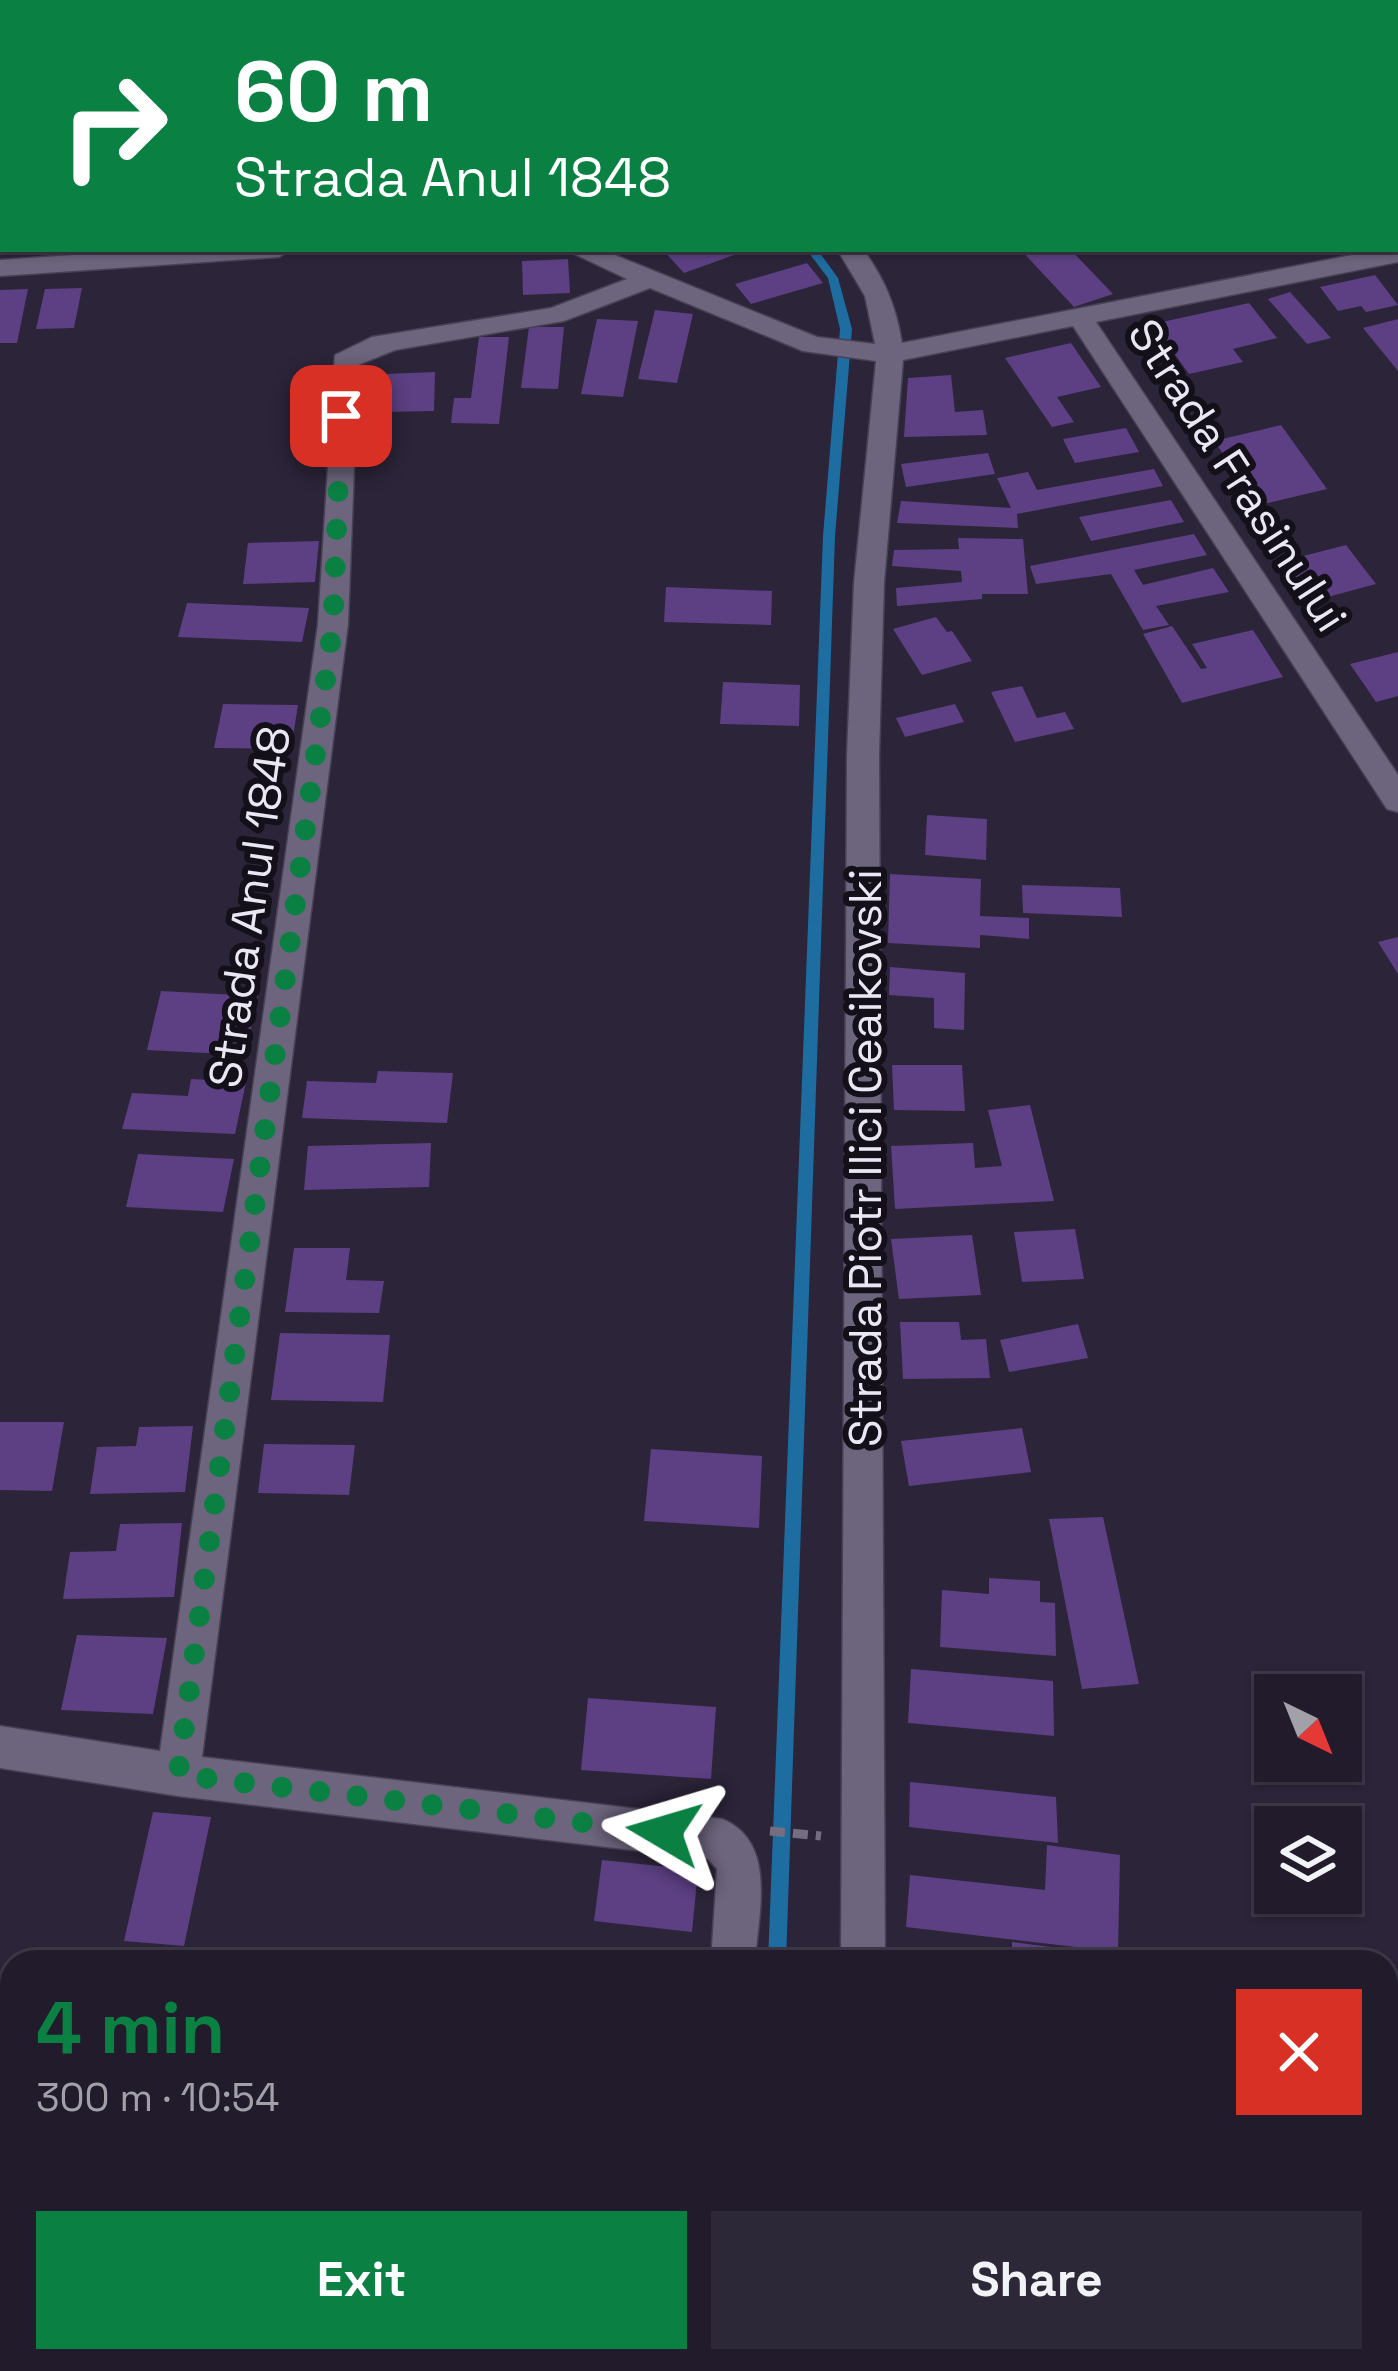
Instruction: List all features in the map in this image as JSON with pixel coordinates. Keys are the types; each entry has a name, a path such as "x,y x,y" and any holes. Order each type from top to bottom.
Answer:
{"street":[{"path":"0,268 235,252"},
{"path":"584,252 812,345 880,353 1082,319 1398,254"},
{"name":"Strada Piotr Ilici Ceaikovski","path":"852,252 884,310 869,582 860,1006 867,1534 863,1950"},
{"name":"Strada Anul 1848","path":"178,1775 333,624 345,361 372,346 395,341 545,320 607,301 646,280"},
{"name":"Strada Frasinului","path":"1082,319 1388,768 1398,800"},
{"path":"0,1747 178,1775 722,1841 739,1863 735,1950"}],"path":[{"path":"766,1831 820,1835"}],"building":[{"path":"665,252 742,252 684,273"},
{"path":"1023,252 1073,252 1113,294 1074,307"},
{"path":"568,259 570,293 523,295 522,261"},
{"path":"807,263 823,283 751,304 735,284"},
{"path":"1375,275 1398,305 1366,312 1361,306 1338,311 1320,287"},
{"path":"82,288 74,328 36,329 45,289"},
{"path":"28,289 17,343 0,343 0,290"},
{"path":"1290,292 1331,338 1307,344 1268,299"},
{"path":"1249,303 1277,338 1233,349 1243,362 1189,374 1153,324"},
{"path":"655,310 693,314 677,383 638,379"},
{"path":"597,319 638,321 623,397 581,394"},
{"path":"1398,319 1398,371 1363,328"},
{"path":"529,327 564,327 558,389 521,388"},
{"path":"479,337 509,337 499,424 451,423 454,398 471,398"},
{"path":"1071,343 1101,387 1057,397 1074,422 1052,427 1005,358"},
{"path":"435,372 434,411 383,412 386,374"},
{"path":"951,375 955,412 983,410 987,435 904,437 908,378"},
{"path":"1281,425 1327,489 1259,505 1214,441"},
{"path":"1126,428 1139,452 1075,463 1063,439"},
{"path":"988,453 995,474 906,487 901,464"},
{"path":"1154,469 1163,486 1017,514 1018,528 897,523 901,501 1011,508 997,478 1028,472 1037,490"},
{"path":"1171,500 1184,522 1091,541 1079,517"},
{"path":"1194,534 1207,555 1134,570 1143,585 1213,568 1229,592 1156,606 1169,625 1143,630 1111,574 1036,584 1030,566"},
{"path":"958,538 1023,539 1028,594 982,594 982,599 897,606 896,588 962,582 961,571 892,566 894,550 959,549"},
{"path":"319,541 315,582 243,584 248,543"},
{"path":"1346,545 1376,584 1309,602 1280,562"},
{"path":"666,587 772,591 771,625 664,622"},
{"path":"187,603 309,608 302,642 178,637"},
{"path":"936,617 972,661 922,675 893,629"},
{"path":"1172,626 1201,669 1207,668 1192,644 1253,630 1283,677 1182,703 1143,634"},
{"path":"1398,652 1398,696 1376,702 1350,664"},
{"path":"723,682 800,685 799,726 720,724"},
{"path":"1022,686 1037,718 1065,712 1074,729 1015,742 991,692"},
{"path":"223,704 298,705 291,749 214,748"},
{"path":"955,704 964,722 905,737 896,718"},
{"path":"927,815 987,819 986,860 925,855"},
{"path":"890,874 981,879 980,916 1029,918 1029,939 980,935 980,948 888,943"},
{"path":"1022,885 1120,888 1122,917 1023,913"},
{"path":"1398,937 1398,974 1378,942"},
{"path":"890,967 965,973 964,1030 934,1028 934,998 889,995"},
{"path":"161,991 258,996 245,1055 147,1050"},
{"path":"892,1065 962,1065 965,1111 894,1110"},
{"path":"378,1071 453,1073 447,1123 302,1118 307,1081 376,1083"},
{"path":"191,1079 246,1082 235,1134 122,1129 132,1093 188,1096"},
{"path":"1030,1105 1054,1201 895,1209 891,1146 973,1143 975,1168 1002,1166 988,1110"},
{"path":"431,1143 429,1187 304,1190 308,1146"},
{"path":"138,1154 234,1159 223,1212 126,1207"},
{"path":"1075,1229 1084,1279 1022,1282 1014,1232"},
{"path":"972,1235 981,1295 899,1299 891,1239"},
{"path":"294,1248 350,1248 346,1280 384,1281 379,1313 285,1312"},
{"path":"900,1322 959,1322 961,1340 986,1339 990,1378 903,1379"},
{"path":"1078,1324 1088,1358 1009,1372 1000,1340"},
{"path":"280,1333 390,1335 383,1402 271,1400"},
{"path":"0,1422 64,1422 52,1491 0,1490"},
{"path":"193,1426 185,1492 90,1494 97,1447 136,1446 139,1427"},
{"path":"1022,1428 1031,1472 909,1486 901,1441"},
{"path":"264,1444 355,1445 349,1495 258,1493"},
{"path":"651,1449 762,1456 759,1528 644,1521"},
{"path":"1103,1517 1139,1684 1082,1689 1049,1519"},
{"path":"182,1523 174,1597 63,1599 70,1552 116,1551 120,1524"},
{"path":"989,1578 1040,1581 1040,1602 1055,1603 1056,1656 940,1647 942,1590 989,1594"},
{"path":"77,1635 167,1638 153,1714 61,1710"},
{"path":"911,1669 1053,1681 1054,1736 908,1723"},
{"path":"588,1698 716,1707 711,1779 581,1770"},
{"path":"910,1782 1056,1797 1058,1843 909,1827"},
{"path":"153,1812 211,1817 184,1946 124,1941"},
{"path":"1047,1845 1120,1855 1118,1950 906,1927 910,1875 1045,1890"},
{"path":"602,1860 698,1870 692,1932 594,1921"},
{"path":"1012,1942 1058,1950 1012,1950"}],"waterway":[{"path":"777,1950 829,536 846,329 833,278 813,252"}],"route":[{"path":"341,416 342,485 333,624 178,1775 664,1832"}]}
